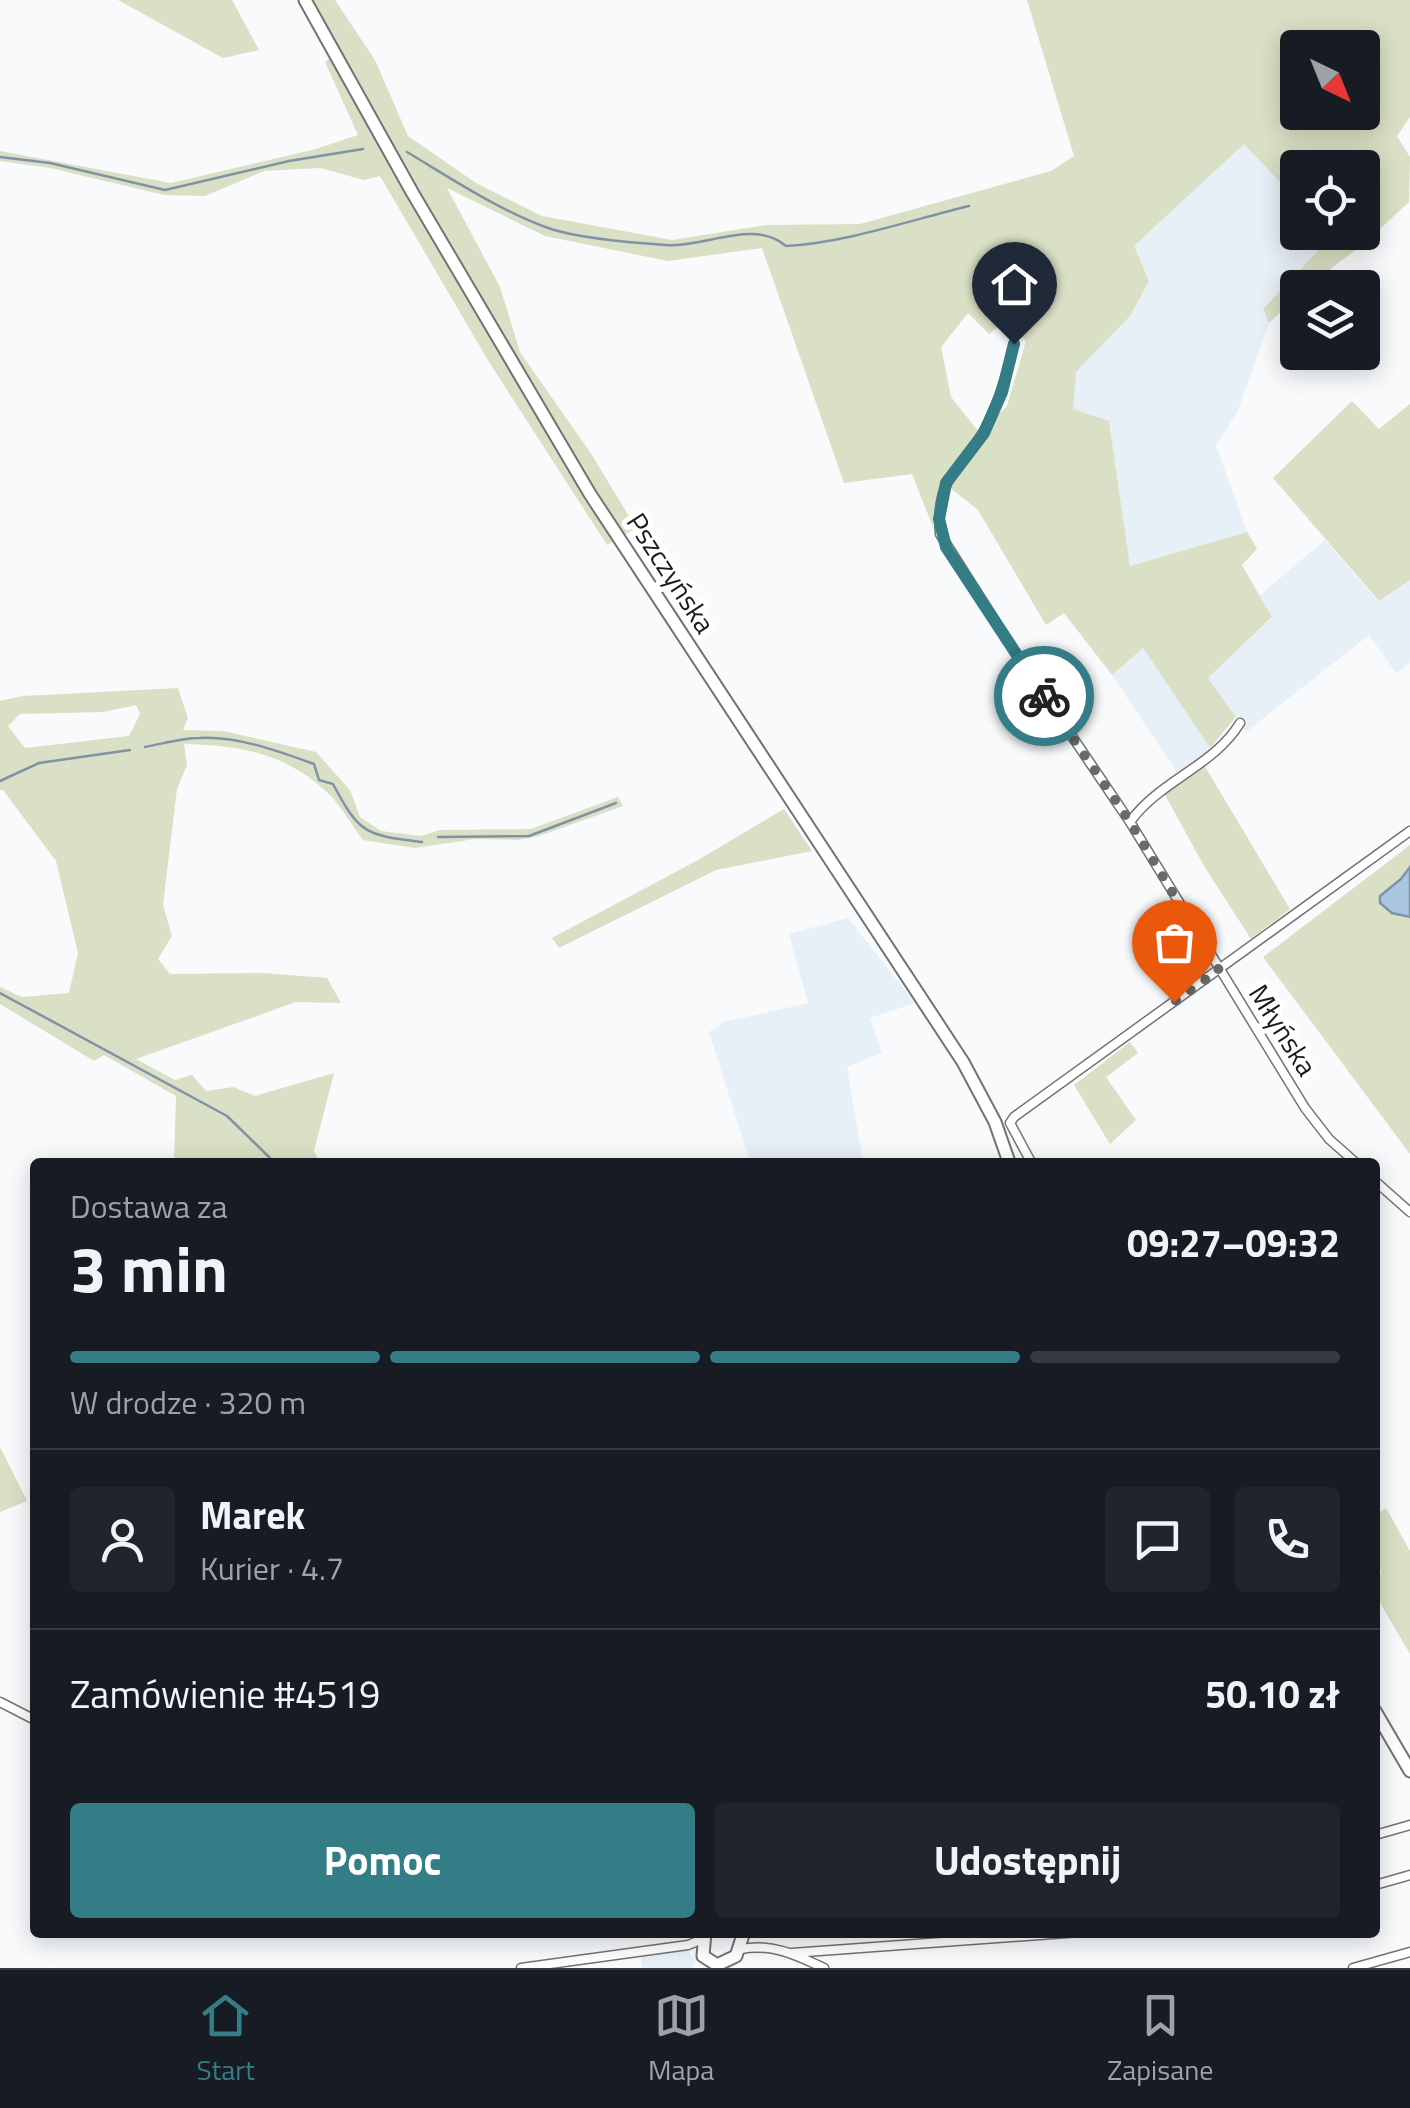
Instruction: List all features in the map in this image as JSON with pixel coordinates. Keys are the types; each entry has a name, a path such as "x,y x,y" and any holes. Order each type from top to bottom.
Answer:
{"main road":[{"name":"Pszczyńska","path":"305,0 590,494 963,1062 995,1122 1008,1158"},
{"path":"1380,1720 1410,1771"},
{"path":"704,1950 721,1966 731,1961 743,1938"}],"street":[{"name":"Młyńska","path":"1014,344 1002,392 984,433 946,483 940,534 1010,646 1130,822 1305,1108 1329,1139 1350,1158"},
{"path":"1130,822 1154,794 1229,741 1240,723"},
{"path":"1029,1158 1010,1127 1014,1117 1410,830"},
{"path":"1380,1185 1410,1212"},
{"path":"0,1702 30,1717"},
{"path":"1380,1833 1410,1825"},
{"path":"1380,1884 1410,1875"},
{"path":"754,1938 768,1947"},
{"path":"792,1953 998,1938"},
{"path":"521,1968 688,1946 704,1950"},
{"path":"740,1948 768,1947 824,1968"},
{"path":"1353,1968 1410,1952"},
{"path":"592,1958 594,1968"}],"shaded area":[{"path":"1244,143 1280,182 1280,250 1318,250 1300,270 1280,270 1280,291 1263,309 1269,323 1237,413 1216,445 1247,532 1130,566 1109,421 1072,409 1076,372 1129,317 1134,246"},
{"path":"1325,540 1378,601 1410,580 1410,663 1396,673 1369,635 1246,732 1208,678 1272,618 1260,595"},
{"path":"1143,647 1210,748 1178,774 1112,675"},
{"path":"848,918 915,1003 870,1018 882,1053 847,1067 862,1158 749,1158 709,1032 724,1022 808,1003 789,934"},
{"path":"686,1948 695,1961 692,1968 642,1968 641,1956"}],"green space":[{"path":"118,0 232,0 259,50 223,58"},
{"path":"312,0 335,0 375,60 408,136 476,183 542,216 672,240 766,225 860,224 1051,171 1074,156 1027,0 1410,0 1410,117 1397,136 1410,157 1409,202 1380,229 1380,150 1280,150 1280,182 1244,144 1134,246 1149,281 1130,316 1076,372 1073,409 1109,421 1130,566 1247,532 1257,549 1242,565 1272,617 1208,678 1236,717 1210,748 1143,648 1112,675 1064,613 1046,625 978,510 941,481 933,527 912,474 844,483 762,248 668,261 545,236 447,188 500,287 520,352 592,455 636,528 607,545 489,362 380,176 364,180 320,168 264,171 205,196 164,195 50,168 0,161 0,151 171,183 316,149 358,135 325,62 340,49","holes":["968,313 989,334 1006,320 1026,341 1007,406 979,432 951,397 941,347"]},
{"path":"1355,250 1329,270 1300,270 1316,253"},
{"path":"1280,291 1280,313 1269,323 1263,309"},
{"path":"1352,401 1379,429 1410,404 1410,580 1379,601 1273,478"},
{"path":"178,688 188,718 183,730 223,731 316,752 350,790 360,817 381,831 421,836 440,830 531,829 618,797 623,806 539,836 519,840 475,839 415,848 363,840 330,795 280,761 244,750 184,744 187,765 177,789 163,905 172,936 158,959 170,974 262,973 327,978 341,1003 296,1002 136,1059 175,1080 192,1075 206,1091 233,1087 255,1096 334,1073 314,1151 318,1158 174,1158 176,1096 104,1055 94,1061 0,1004 0,987 22,997 69,993 78,953 56,861 0,790 0,701 23,696","holes":["136,705 140,714 129,736 25,748 8,726 20,714 104,712"]},
{"path":"1204,765 1290,909 1251,939 1204,866 1164,793"},
{"path":"784,809 812,851 716,870 559,948 552,938 698,860"},
{"path":"1410,845 1410,1154 1263,957"},
{"path":"1130,1042 1138,1053 1106,1077 1136,1120 1110,1144 1074,1085"},
{"path":"0,1447 27,1501 0,1512"},
{"path":"1386,1508 1410,1551 1410,1654 1380,1603 1380,1512"}],"water":[{"path":"1410,867 1410,917 1392,913 1380,903 1380,896"}],"waterway":[{"path":"0,157 50,163 165,190 289,161 363,149"},
{"path":"407,152 532,222 577,235 639,243 681,245 759,234 786,246 808,244 855,236 969,206"},
{"path":"145,747 214,738 286,754 314,764 319,780 333,784 350,814 367,830 422,842"},
{"path":"0,781 39,763 130,750"},
{"path":"438,837 529,836 616,803"},
{"path":"0,993 227,1116 270,1158"}],"way so far":[{"path":"1044,696 1130,822 1219,970 1174,1002"}],"route":[{"path":"1014,344 1002,392 984,433 946,483 940,534 1044,696"}]}
